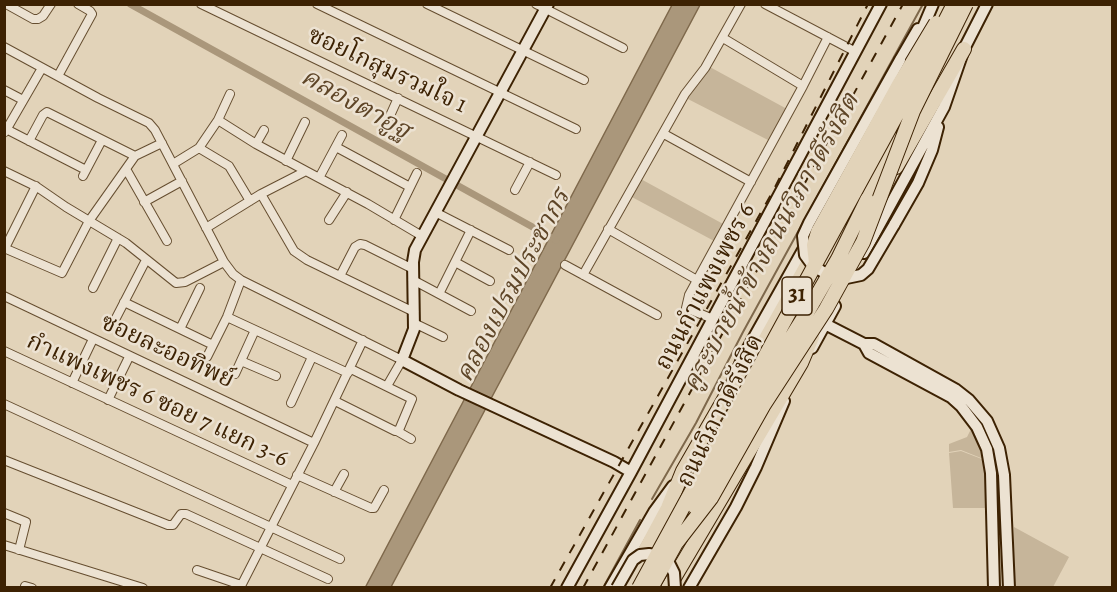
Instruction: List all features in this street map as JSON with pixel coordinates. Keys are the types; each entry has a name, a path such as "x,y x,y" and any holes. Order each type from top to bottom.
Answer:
{"highway":[{"path":"818,270 814,245 818,232 917,53 948,4"},
{"name":"ถนนวิภาวดีรังสิต","path":"625,588 668,508 683,471 729,391 753,362 948,4"},
{"name":"31","path":"639,588 908,94 954,4"},
{"name":"ถนนวิภาวดีรังสิต","path":"653,588 696,514 776,349 889,139 968,4"},
{"name":"31","path":"653,588 676,542 711,498 763,406 826,309 863,242 913,111 968,4"},
{"path":"668,588 801,363 859,238 899,161 964,49"}],"main road":[{"name":"ถนนกำแพงเพชร 6","path":"567,588 882,4"},
{"name":"31","path":"689,588 736,507 787,394 944,107 964,49 987,4"},
{"path":"543,6 523,51 415,250 413,333 402,360 631,472"},
{"path":"932,7 908,44 803,236 806,255 818,270 837,280 861,275 868,269 918,183 932,150 944,107"},
{"name":"ถนนวิภาวดีรังสิต","path":"729,391 743,357 916,46 932,7"},
{"path":"825,324 864,344 874,344 955,389 969,400 1001,455 1009,588"},
{"path":"982,424 992,473 994,588"},
{"path":"990,459 1001,455"},
{"name":"ถนนวิภาวดีรังสิต","path":"610,588 654,512 683,471"},
{"path":"617,588 633,561 640,555 649,554 660,556 669,563 674,573 675,588"}],"street":[{"path":"6,4 33,19 43,16 51,4"},
{"path":"58,76 92,14 78,4"},
{"name":"ซอยโกสุมรวมใจ 1","path":"201,4 552,173 553,162"},
{"path":"317,4 576,129"},
{"path":"427,4 584,80"},
{"path":"582,275 685,94 702,74 741,4"},
{"path":"765,4 856,52"},
{"path":"543,6 623,48"},
{"path":"713,320 686,308 689,296 804,86 828,37"},
{"path":"723,38 804,86"},
{"path":"4,47 149,123 155,130 224,262 233,274 402,360 387,386"},
{"path":"42,68 5,131 29,141 85,173 102,140"},
{"path":"4,90 23,100"},
{"path":"173,164 199,148 218,120 230,94"},
{"path":"389,118 398,98"},
{"path":"29,141 43,115 47,112 135,156"},
{"path":"218,120 256,144 347,192 422,236"},
{"path":"286,161 306,122"},
{"path":"256,144 264,130"},
{"path":"664,134 751,182"},
{"path":"319,178 342,135"},
{"path":"36,186 5,248 62,273 89,221 135,156 162,143"},
{"path":"336,147 410,187"},
{"path":"199,148 228,166 250,201"},
{"path":"515,190 530,162"},
{"path":"126,169 167,241"},
{"path":"4,171 36,186 126,243 170,279 180,284 224,262"},
{"path":"206,228 261,194 306,171"},
{"path":"394,220 417,173"},
{"path":"144,202 182,181"},
{"path":"330,220 347,192"},
{"path":"261,194 294,251 307,260 414,312"},
{"path":"435,212 509,250"},
{"path":"608,229 697,280"},
{"path":"439,294 471,230"},
{"path":"93,288 118,238"},
{"path":"340,276 355,247 360,244 365,245 439,294 471,312"},
{"path":"116,318 146,260"},
{"path":"455,262 490,281"},
{"path":"565,265 657,315"},
{"path":"207,357 227,317 241,280"},
{"path":"180,330 200,288"},
{"name":"ซอยละออทิพย์","path":"4,296 314,443"},
{"path":"124,302 213,345"},
{"path":"227,317 312,357 387,386 412,399 412,404 397,431"},
{"path":"414,324 443,337"},
{"path":"235,374 255,330"},
{"path":"72,383 93,339"},
{"path":"197,570 240,586 335,401 363,340"},
{"name":"กำแพงเพชร 6 ซอย 7 แยก 3-6","path":"4,351 292,485"},
{"path":"108,400 129,357"},
{"path":"291,403 312,357"},
{"path":"242,361 276,376"},
{"path":"335,401 411,439"},
{"path":"4,404 340,559"},
{"path":"4,460 168,525 173,525 183,513 328,579"},
{"path":"334,492 344,474"},
{"path":"297,475 371,508 374,508 384,490"},
{"path":"4,513 26,522 19,550"},
{"path":"4,545 143,588"}],"shaded area":[{"path":"672,5 700,5 391,587 365,588"},
{"path":"708,66 787,109 768,140 684,97"},
{"path":"639,178 725,225 716,242 630,196"},
{"path":"972,427 986,460 961,450 949,452 949,444 967,437"},
{"path":"961,451 987,461 989,508 953,508 949,453"},
{"path":"1014,527 1069,557 1053,587 1014,587"}],"waterway":[{"name":"คลองตาอูฐ","path":"130,4 556,240"},
{"name":"คูระบายน้ำข้างถนนวิภาวดีรังสิต","path":"652,499 696,423 743,332 923,4"},
{"name":"คูระบายน้ำข้างถนนวิภาวดีรังสิต","path":"603,588 640,520"}],"railway":[{"path":"550,588 773,191 868,4"},
{"path":"583,588 903,4"}],"water label":[{"name":"คลองเปรมประชากร","path":"514,286"}]}
